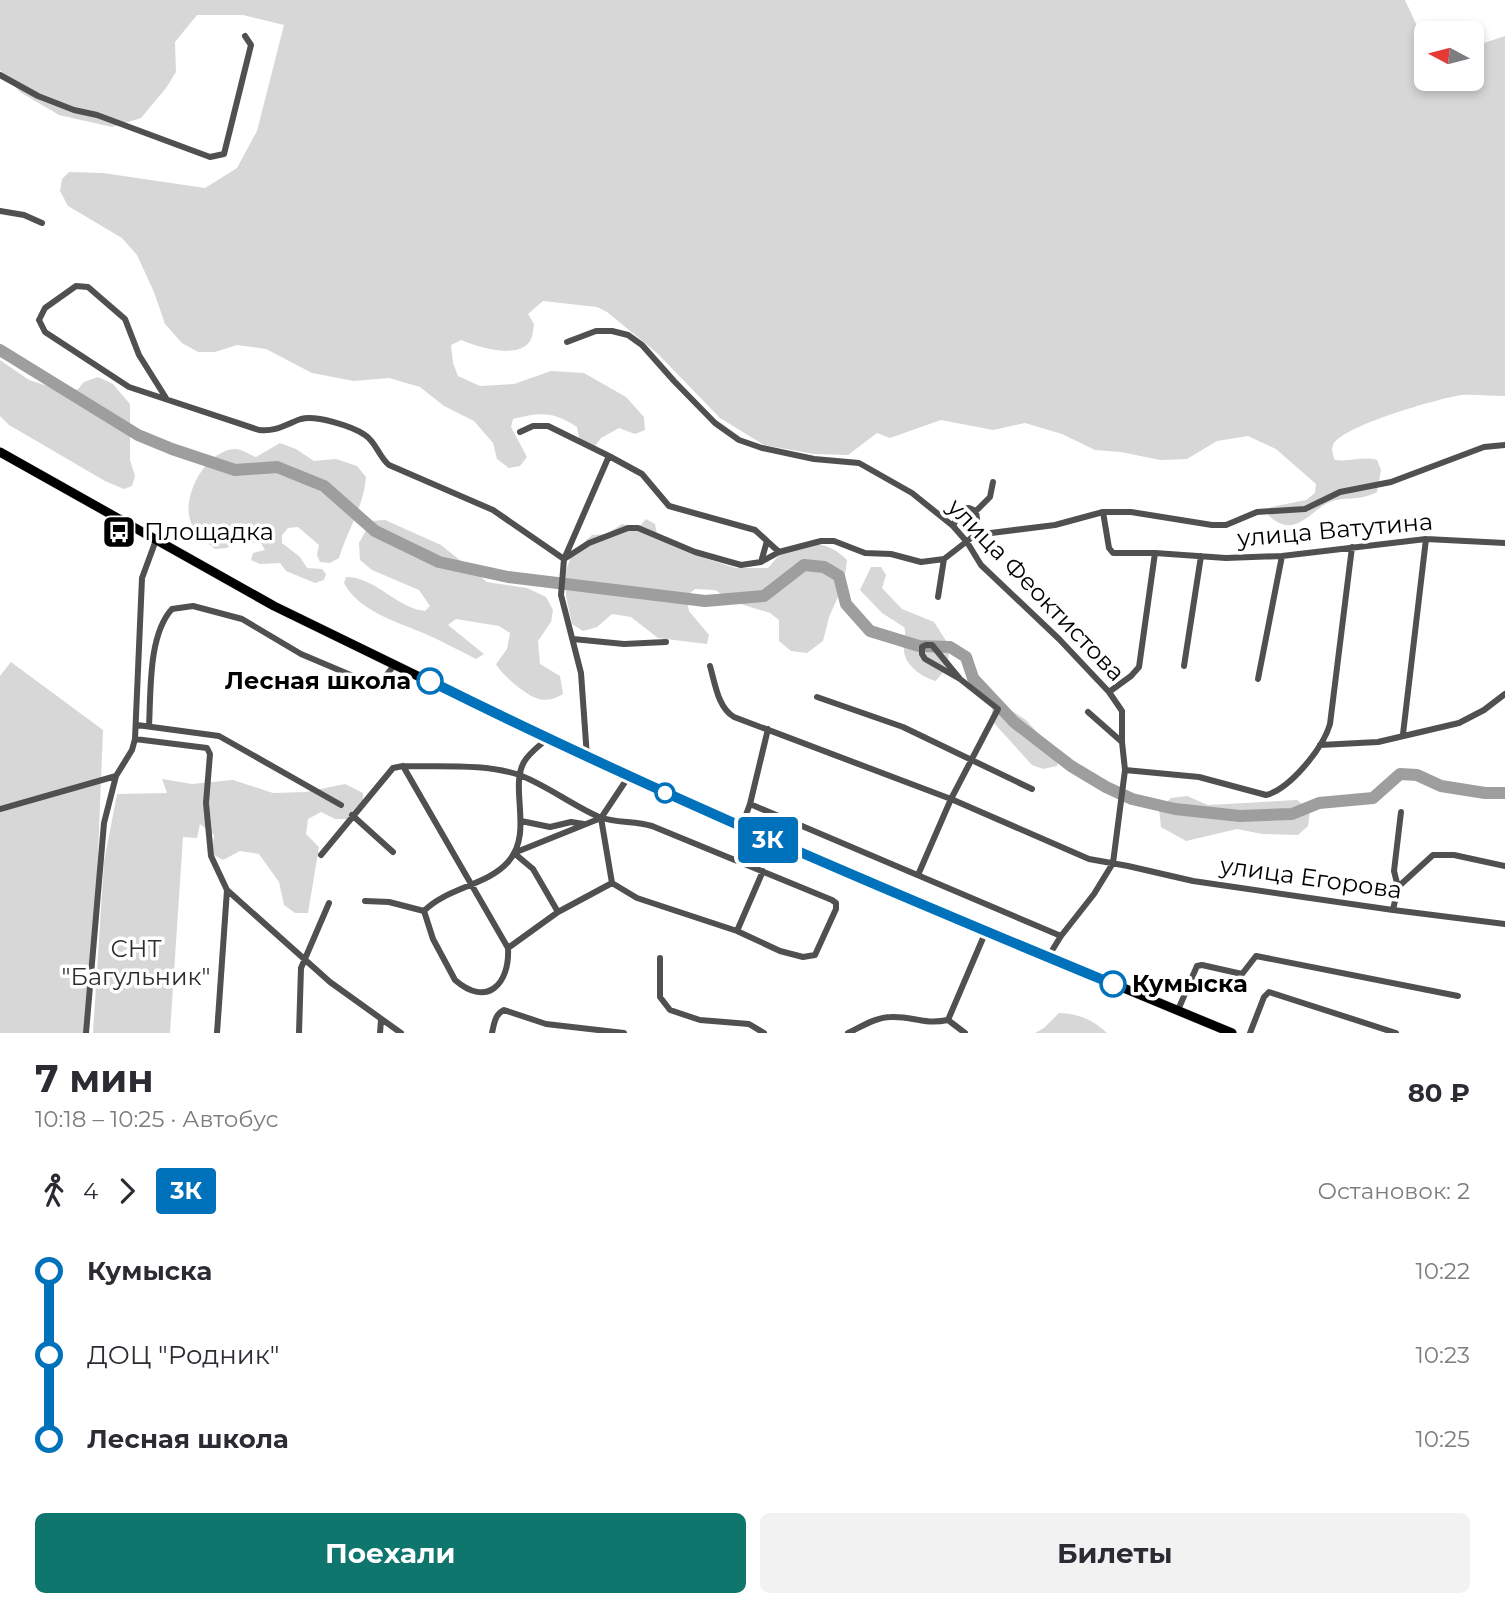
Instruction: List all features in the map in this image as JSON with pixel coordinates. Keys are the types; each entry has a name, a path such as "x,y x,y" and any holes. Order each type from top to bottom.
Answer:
{"main road":[{"path":"0,452 274,606 547,739 741,828 1231,1033"}],"street":[{"path":"0,75 62,106 97,115 210,157 224,154 251,45 245,36"},
{"path":"0,211 24,215 42,223"},
{"path":"166,398 139,355 125,319 88,287 76,286 45,308 40,320 45,332 129,387 259,430 281,429 300,420 318,418 358,432 371,441 389,465 493,510 564,559"},
{"name":"улица Феоктистова","path":"567,342 596,331 628,335 642,345 715,423 739,440 762,448 814,459 859,463 912,492 953,526 981,565 1059,639 1109,692 1122,711 1125,770 1112,863 1094,894 1048,957"},
{"path":"520,432 533,426 548,426 642,474 669,506 749,528 779,552"},
{"path":"564,559 589,543 628,528 638,528 695,552 741,565 761,562 779,552 821,541 834,541 865,553 891,554 920,562 944,559 975,535 1055,525 1103,512 1131,512 1226,525 1257,512 1305,509 1340,492 1391,482 1485,447 1505,445"},
{"path":"587,757 584,692 561,595 564,559 609,456"},
{"path":"976,511 990,497 993,482"},
{"path":"953,526 961,509 976,511"},
{"path":"975,535 976,511"},
{"name":"улица Ватутина","path":"1103,512 1109,548 1113,553 1226,558 1282,556 1426,540 1505,543"},
{"path":"86,1033 104,823 116,776 132,750 135,739 141,587 144,568 156,540"},
{"path":"1402,734 1426,540"},
{"path":"761,562 767,541"},
{"path":"1125,770 1199,777 1266,795 1284,786 1327,735 1352,548"},
{"path":"1109,692 1131,677 1139,667 1155,553"},
{"path":"1184,666 1201,556"},
{"path":"1258,679 1282,556"},
{"path":"938,597 944,559"},
{"path":"149,726 155,650 165,616 172,608 193,606 242,619 286,647 372,684 381,682 395,664"},
{"path":"573,639 624,645 666,642"},
{"path":"918,875 951,799 998,709 960,679 925,659 922,648 932,645 960,679"},
{"name":"улица Егорова","path":"710,666 727,713 951,799 1079,856 1193,881 1505,924"},
{"path":"1320,745 1378,741 1459,723 1484,710 1505,694"},
{"path":"817,697 903,727 1032,789"},
{"name":"улица Феоктистова","path":"1088,712 1122,741"},
{"path":"137,725 219,736 341,805"},
{"path":"741,828 750,804 768,729"},
{"path":"135,739 207,748 210,754 206,803 211,856 228,890 330,982 401,1033"},
{"path":"424,911 439,898 471,884 509,862 514,853 521,821 519,775 524,762 547,739"},
{"path":"403,766 508,948 506,973 501,983 481,993 470,990 455,980 433,939 424,911"},
{"path":"321,855 393,768 471,768 519,775 551,789 601,818 652,826 832,900 836,903 836,909 816,955 803,957 780,951 737,931 638,898 612,883"},
{"path":"0,809 116,776"},
{"path":"514,853 601,818 629,776"},
{"path":"750,804 1062,936"},
{"path":"1393,910 1398,887 1394,871 1401,812"},
{"path":"352,815 393,852"},
{"path":"601,818 612,883"},
{"path":"521,821 550,827 571,822 585,824"},
{"path":"514,853 533,869 558,912"},
{"path":"1398,887 1433,855 1454,855 1505,866"},
{"path":"737,931 762,871"},
{"path":"508,948 558,912 612,883"},
{"path":"217,1033 228,890"},
{"path":"365,901 389,902 424,911"},
{"path":"299,1033 300,979 305,959 330,903"},
{"path":"948,1020 986,931"},
{"path":"1178,1010 1198,966 1242,974 1256,956 1458,996"},
{"path":"660,958 660,997 670,1010 700,1020 749,1024 764,1033"},
{"path":"1250,1033 1264,997 1269,992 1396,1033"},
{"path":"492,1033 496,1017 504,1010 546,1024 624,1033"},
{"path":"848,1033 881,1018 902,1018 923,1023 948,1020 965,1033"},
{"path":"380,1033 381,1020"}],"green space":[{"path":"0,0 1405,0 1415,21 1414,91 1484,91 1484,43 1505,36 1505,396 1462,395 1434,401 1353,430 1333,445 1332,453 1335,460 1377,460 1381,470 1377,492 1364,497 1330,502 1302,521 1286,525 1268,515 1271,507 1306,500 1315,493 1316,484 1276,449 1248,436 1217,441 1187,459 1160,460 1095,450 1062,434 1025,423 993,430 941,420 890,438 877,433 848,455 814,454 764,445 720,418 656,352 607,312 597,307 543,301 528,314 534,324 531,339 524,347 497,350 461,340 451,345 458,376 480,386 514,384 551,371 584,373 626,397 644,417 645,430 635,434 619,428 601,438 592,450 579,438 577,427 561,418 539,414 513,419 511,427 527,457 520,466 509,468 497,459 493,443 474,421 444,406 420,387 389,378 354,381 312,373 266,349 237,345 215,352 198,352 182,343 165,324 137,255 122,238 68,206 60,191 62,179 69,172 103,173 205,188 237,168 257,131 284,25 243,15 197,15 175,42 176,72 166,88 141,118 112,127 59,115 20,92 0,70"},
{"path":"0,360 29,380 66,392 78,389 84,382 98,377 113,384 130,404 130,460 135,476 132,486 124,489 105,481 9,425 0,416"},
{"path":"280,443 296,449 314,461 336,459 357,466 366,477 359,508 339,558 330,563 320,562 317,555 319,545 298,527 288,528 282,535 282,543 300,557 307,568 322,569 326,574 324,580 315,583 286,571 280,563 260,564 251,560 253,553 265,550 261,543 237,541 227,548 215,549 199,534 190,520 189,505 195,483 200,473 216,456 235,449 256,457"},
{"path":"646,519 655,524 658,539 694,555 736,568 768,568 784,551 800,544 826,546 841,554 847,560 844,583 829,617 823,641 807,653 791,651 779,641 779,620 770,613 734,602 715,590 695,589 686,597 689,611 709,635 707,644 658,638 631,617 612,614 597,627 583,631 572,624 565,574 572,553 592,535 607,534 622,524 638,528"},
{"path":"385,520 441,545 487,582 527,588 546,597 553,610 551,622 538,641 540,664 560,676 563,694 550,699 536,698 503,673 496,664 507,649 510,633 499,626 456,619 448,625 484,654 476,659 378,614 358,600 344,583 346,577 367,582 415,609 425,611 430,606 419,590 372,570 360,560 359,543 371,521"},
{"path":"871,567 881,567 886,575 882,588 902,609 934,622 950,647 947,667 936,681 920,674 907,661 904,627 882,613 860,590"},
{"path":"11,662 103,730 97,881 85,1033 0,1033 0,676"},
{"path":"1003,705 1026,720 1059,756 1057,766 1043,769 1032,765 992,721 992,709"},
{"name":"СНТ \"Багульник\"","path":"162,779 192,784 233,780 273,793 306,792 345,784 363,793 363,804 353,819 335,819 321,812 308,819 306,834 319,847 308,913 295,913 284,905 279,882 259,854 240,851 223,860 212,854 214,835 200,824 197,838 183,837 170,1033 93,1033 104,862 117,794 167,793"},
{"path":"1187,796 1208,805 1297,800 1310,810 1308,826 1298,835 1262,834 1237,829 1186,841 1161,827 1159,809 1171,798"},
{"path":"1059,1013 1085,1018 1107,1033 1035,1033"}],"waterway":[{"path":"0,350 138,435 235,470 277,467 324,486 375,531 439,562 508,577 705,601 764,596 804,565 824,567 839,576 846,604 870,631 919,646 950,647 966,657 973,678 1014,722 1071,766 1132,799 1175,809 1240,816 1292,814 1319,803 1373,798 1400,774 1417,775 1441,786 1485,793 1505,793"}],"bus line":[{"name":"3К","path":"430,681 547,739 789,849 1113,984"}],"place":[{"name":"Площадка","path":"119,532"},
{"name":"Лесная школа","path":"430,681"},
{"name":"Кумыска","path":"1113,984"}]}
